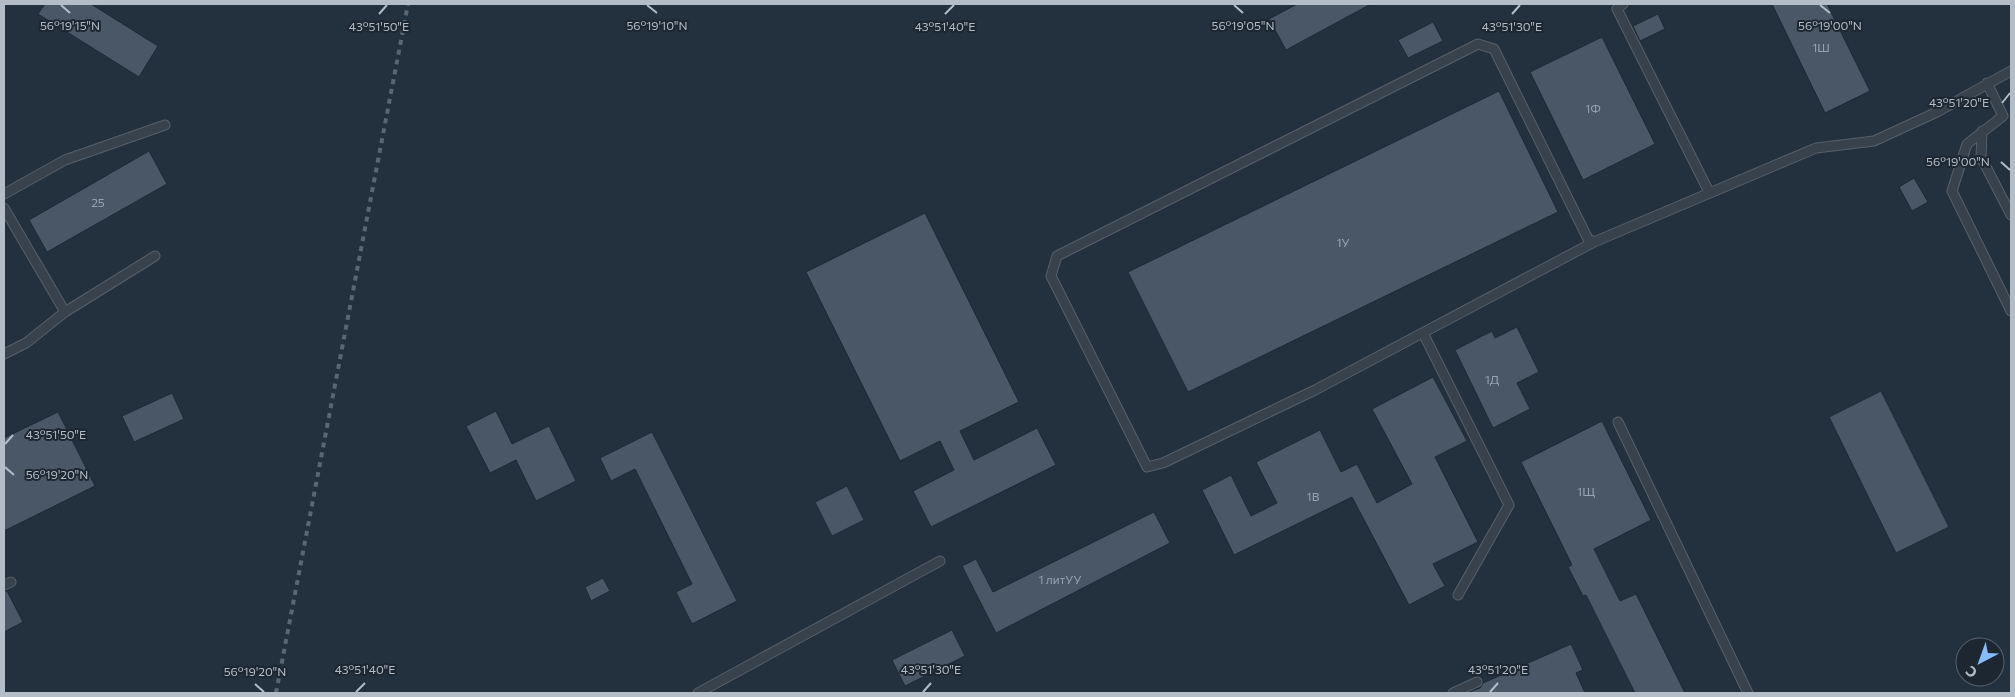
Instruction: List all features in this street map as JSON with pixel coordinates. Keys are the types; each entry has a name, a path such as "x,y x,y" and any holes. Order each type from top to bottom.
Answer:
{"lane":[{"path":"1623,4 1617,10 1709,192"},
{"path":"1594,242 1588,239 1494,50 1478,44 1057,256 1051,276 1147,467 1163,463 1316,390 1594,242 1816,148 1874,141 1937,112 2011,71"},
{"path":"1988,83 2002,116 1967,144 1952,191 2011,311"},
{"path":"4,194 65,160 165,125"},
{"path":"1982,131 1981,157 2011,215"},
{"path":"4,208 65,312"},
{"path":"4,354 26,343 65,312 155,256"},
{"path":"1423,333 1509,505 1458,595"},
{"path":"1618,422 1748,693"},
{"path":"698,693 940,561"},
{"path":"1453,693 1477,682"}],"building":[{"path":"45,4 91,4 158,46 139,77 38,14"},
{"path":"1297,4 1371,4 1286,50 1269,19"},
{"path":"1772,4 1827,4 1870,91 1825,113"},
{"path":"1658,14 1665,29 1640,41 1633,26"},
{"path":"1433,22 1443,41 1408,58 1398,40"},
{"path":"1602,37 1655,144 1583,180 1530,72"},
{"path":"1499,91 1558,212 1188,392 1128,272"},
{"path":"149,151 167,184 47,252 29,220"},
{"path":"1914,178 1928,202 1912,211 1899,187"},
{"path":"925,213 1019,402 960,431 974,460 1037,428 1056,465 931,527 913,491 954,470 940,441 900,461 806,272"},
{"path":"1517,327 1539,372 1517,383 1530,409 1493,428 1455,350 1492,331 1495,338"},
{"path":"1433,377 1467,441 1435,457 1478,542 1433,564 1445,586 1409,605 1352,497 1234,555 1202,490 1231,475 1251,516 1277,503 1256,462 1320,430 1341,472 1357,464 1377,503 1412,484 1372,409"},
{"path":"1881,391 1949,527 1896,553 1829,417"},
{"path":"172,393 184,419 134,442 122,416"},
{"path":"496,411 512,444 549,426 576,481 536,501 516,460 490,473 466,426"},
{"path":"58,412 95,486 4,531 4,438"},
{"path":"1602,421 1651,520 1594,549 1620,601 1636,594 1685,693 1635,693 1586,595 1583,596 1568,567 1572,565 1521,462"},
{"path":"652,432 737,601 692,624 676,592 692,584 635,469 611,481 600,458"},
{"path":"847,486 864,520 832,536 815,502"},
{"path":"1154,512 1170,543 996,633 962,566 976,559 993,592"},
{"path":"603,578 610,591 591,601 585,587"},
{"path":"4,591 7,591 23,622 4,632"},
{"path":"952,630 965,656 905,686 892,660"},
{"path":"1571,644 1583,670 1576,673 1585,693 1467,693 1480,688 1483,683"}],"railway":[{"path":"276,693 408,4"}]}
